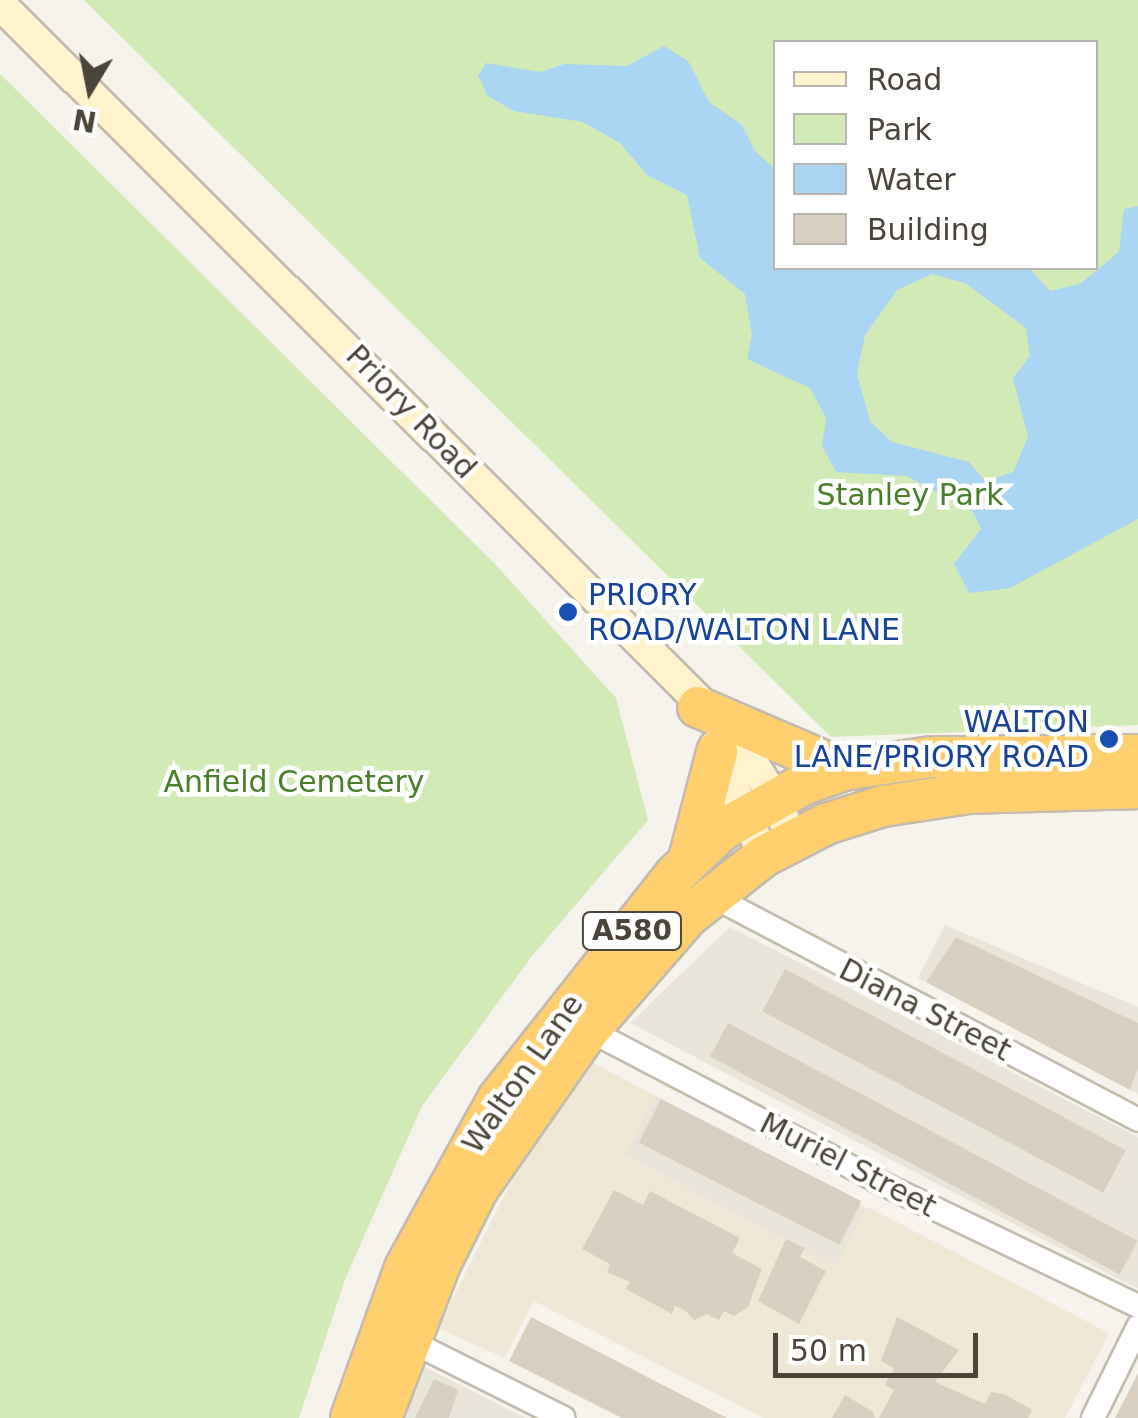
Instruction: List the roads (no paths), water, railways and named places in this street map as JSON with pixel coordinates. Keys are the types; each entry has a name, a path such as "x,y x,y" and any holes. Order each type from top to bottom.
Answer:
{"highway":[{"path":"687,863 707,724 844,770"},
{"name":"Walton Lane","path":"381,1418 408,1340 477,1190 576,1022 687,863 760,806 844,770 931,757 1138,755"},
{"name":"Walton Lane","path":"351,1418 404,1268 498,1099 714,897 778,850 826,824 905,801 1138,788"}],"street":[{"name":"Priory Road","path":"0,4 278,275 707,724 760,806 778,850"},
{"name":"Diana Street","path":"714,897 1138,1120"},
{"name":"Muriel Street","path":"576,1022 876,1181 1138,1306"},
{"path":"1093,1418 1138,1326"},
{"path":"408,1340 564,1418"}],"water":[{"path":"664,46 688,61 709,102 742,125 755,151 773,167 773,270 1031,270 1050,291 1080,284 1119,252 1124,209 1138,206 1138,519 1010,588 969,593 954,564 981,529 973,512 907,476 836,472 822,445 826,418 810,388 747,359 752,335 745,294 700,258 687,195 647,175 620,143 583,122 514,111 488,96 478,76 486,63 540,72 565,64 627,66","holes":["932,274 965,283 1026,328 1030,356 1013,378 1028,437 1013,472 985,481 969,462 892,442 870,421 857,374 865,335 897,290"]}],"place":[{"name":"PRIORY ROAD/WALTON LANE","path":"568,612"},
{"name":"WALTON LANE/PRIORY ROAD","path":"1109,739"}],"park label":[{"name":"Stanley Park","path":"910,495"},
{"name":"Anfield Cemetery","path":"294,782"}]}
